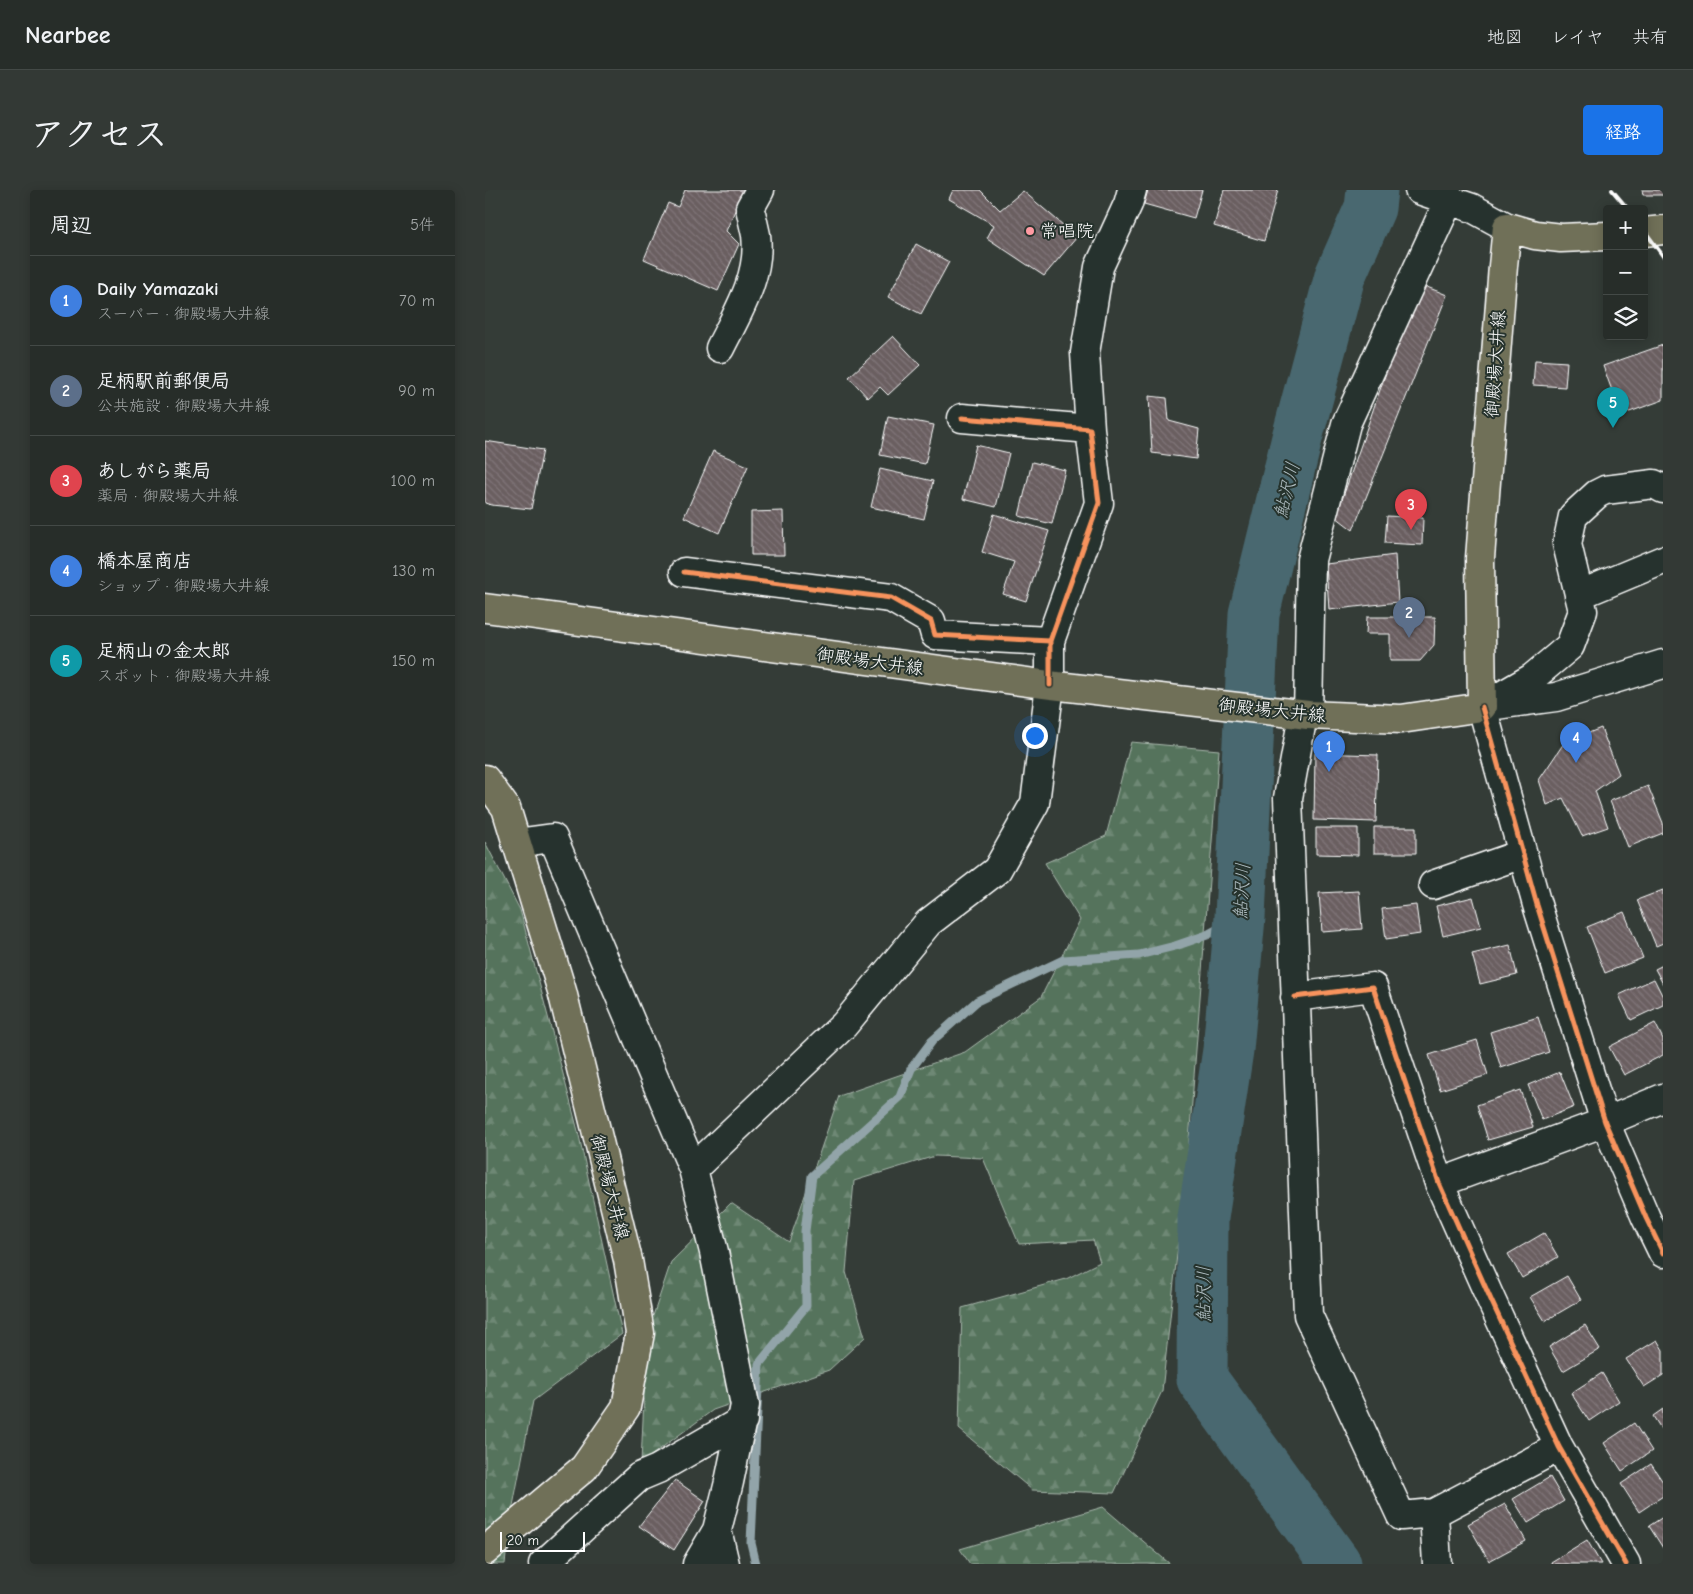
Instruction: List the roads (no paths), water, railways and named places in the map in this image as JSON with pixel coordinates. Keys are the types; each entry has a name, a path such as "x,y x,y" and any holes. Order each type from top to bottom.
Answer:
{"main road":[{"path":"1507,227 1535,235 1552,237 1603,236"},
{"name":"御殿場大井線","path":"485,608 1051,685 1305,715 1401,719 1482,707 1480,558 1507,227"},
{"path":"1648,232 1663,230"},
{"name":"御殿場大井線","path":"485,779 506,808 562,991 628,1260 640,1333 626,1407 584,1468 485,1551"}],"street":[{"path":"721,348 748,293 756,261 756,236 750,208 760,190"},
{"path":"693,1169 845,1025 929,924 997,870 1035,803 1051,685 1050,641 1099,503 1090,429 1085,352 1099,267 1128,204 1132,190"},
{"path":"1507,227 1472,208 1436,195 1346,424 1311,560 1305,715 1288,798 1308,1315 1401,1516 1434,1513 1559,1447"},
{"path":"962,418 1090,429"},
{"path":"1482,707 1532,678 1570,646 1583,611 1567,544 1573,516 1597,494 1605,490 1654,484 1663,488"},
{"path":"1579,595 1663,560"},
{"path":"684,572 891,598 931,622 935,635 1050,641"},
{"path":"1482,707 1555,697 1663,664"},
{"path":"1482,707 1537,905 1605,1122 1663,1253"},
{"path":"516,843 553,838 693,1169 714,1252 745,1405 717,1530 697,1564"},
{"path":"1433,885 1522,854"},
{"path":"1295,998 1373,987 1439,1183 1559,1447 1626,1564"},
{"path":"1439,1183 1605,1122 1663,1098"},
{"path":"543,1564 639,1477 658,1470 743,1420"},
{"path":"1434,1513 1437,1564"},
{"path":"717,1530 725,1564"}],"waterway":[{"name":"鮎沢川","path":"1336,1564 1202,1379 1203,1218 1228,1050 1240,917 1254,614 1297,438 1340,276 1370,208 1372,190"},
{"path":"756,1564 751,1543 759,1364 806,1306 805,1231 812,1176 900,1097 911,1069 932,1041 977,1001 1063,960 1139,955 1175,946 1207,935 1240,917"}],"railway":[{"path":"1612,190 1625,205"},
{"path":"1648,235 1663,256"}],"place":[{"name":"常唱院","path":"1030,231"},
{"name":"足柄山の金太郎","path":"1613,428"},
{"name":"あしがら薬局","path":"1411,530"},
{"name":"足柄駅前郵便局","path":"1409,638"},
{"name":"橋本屋商店","path":"1576,763"},
{"name":"Daily Yamazaki","path":"1329,772"}]}
